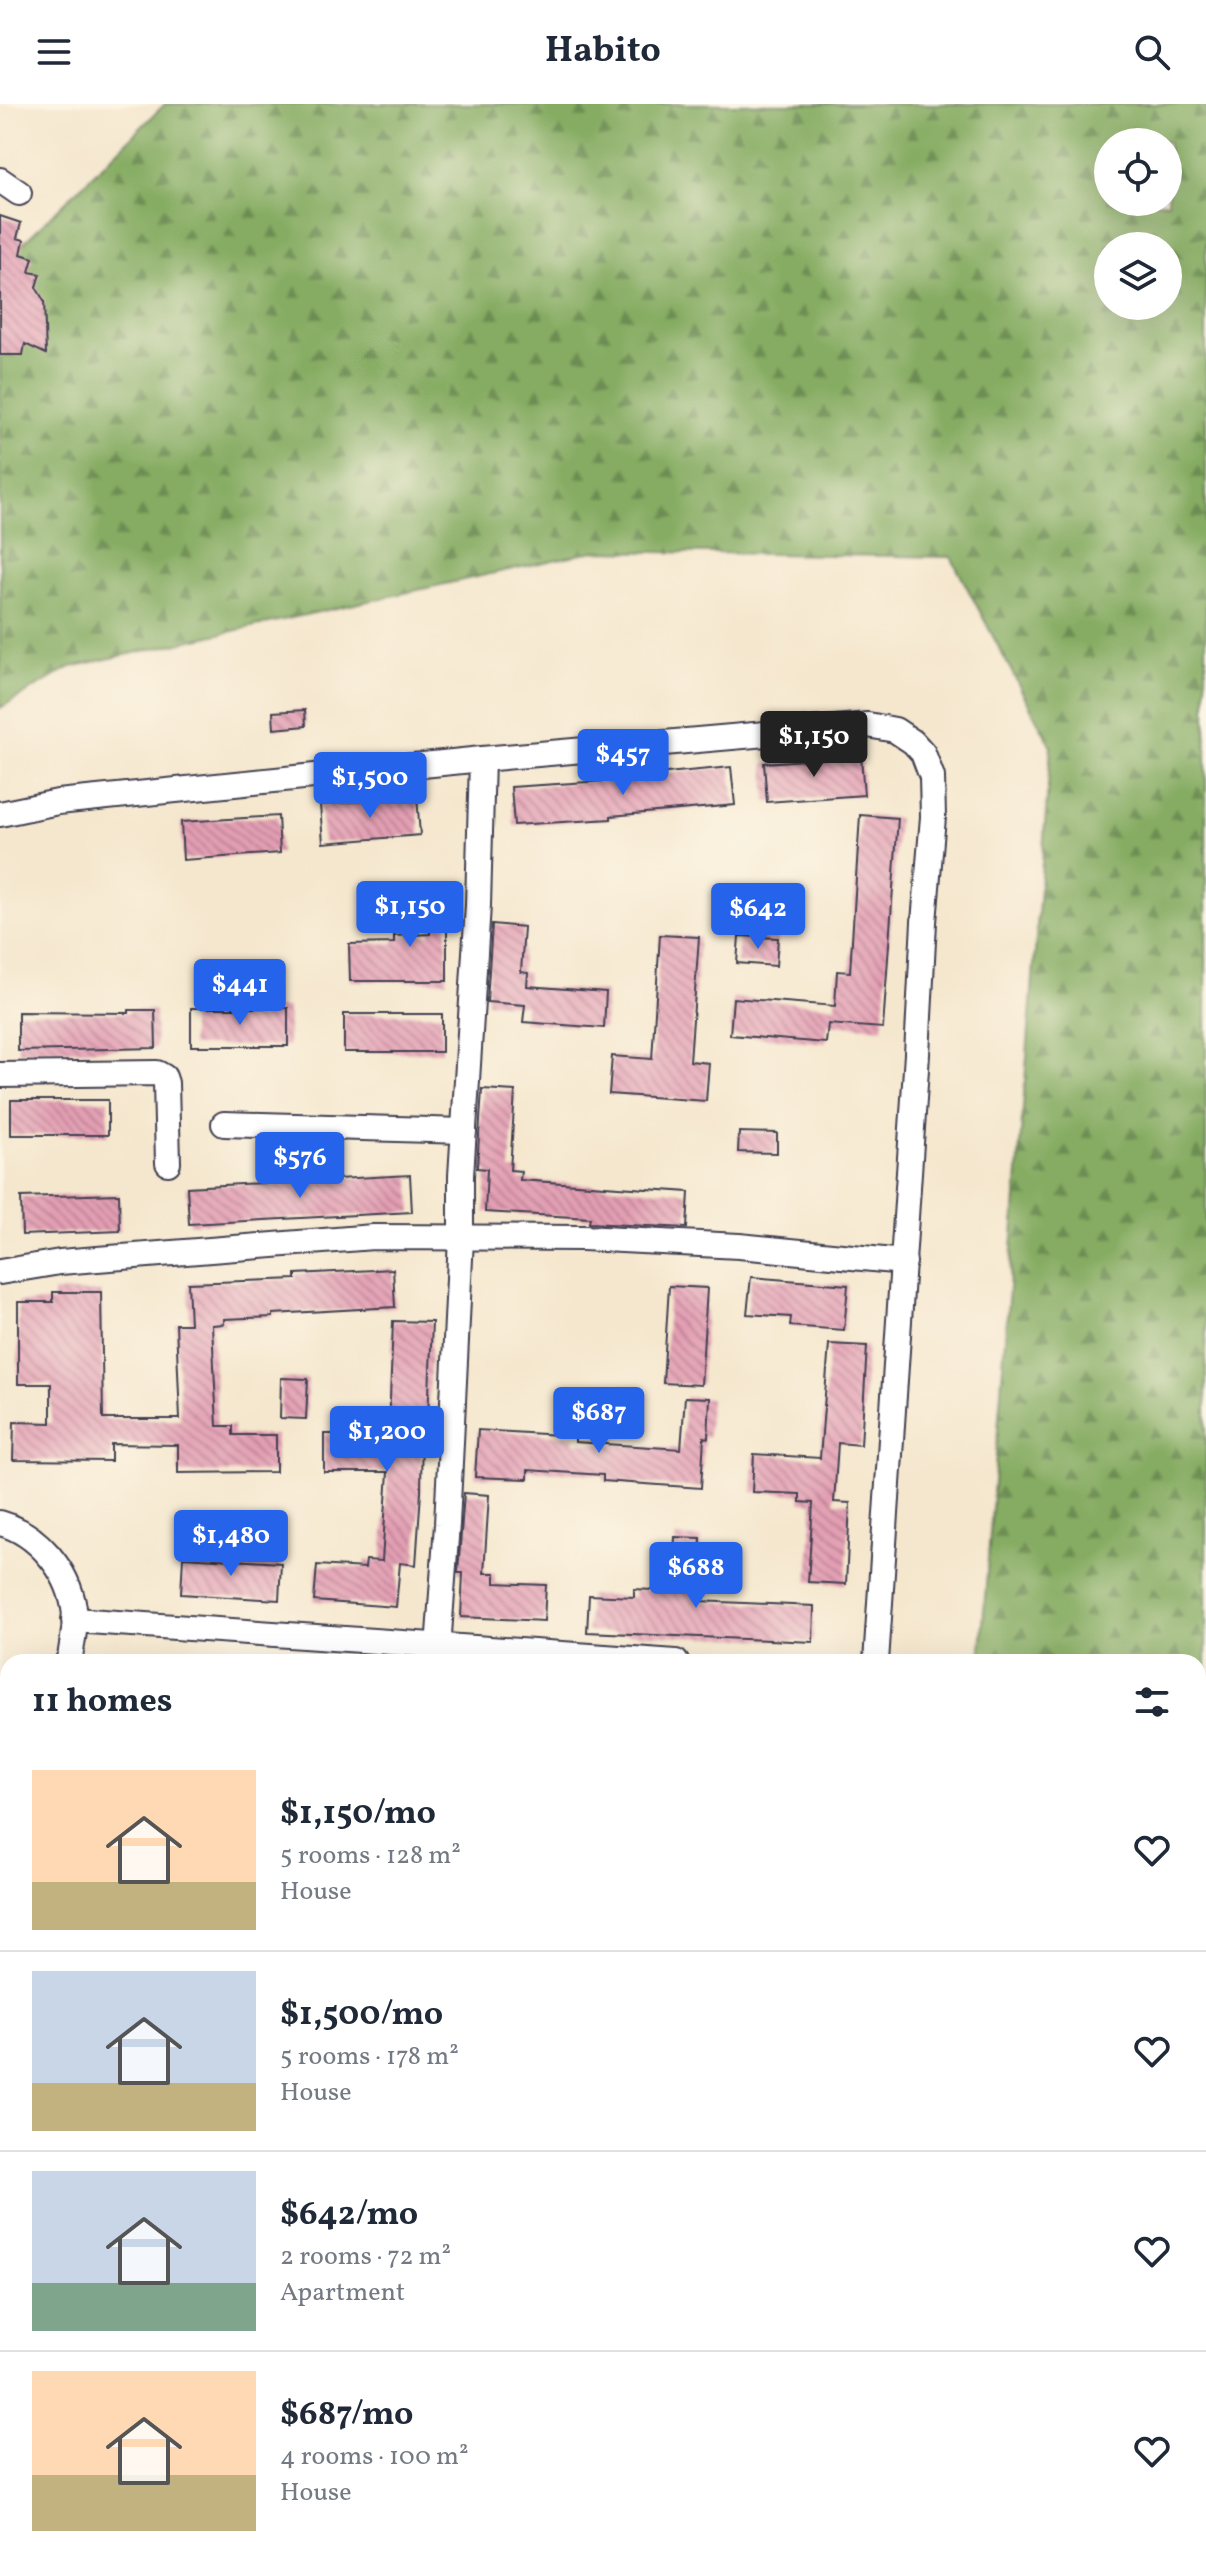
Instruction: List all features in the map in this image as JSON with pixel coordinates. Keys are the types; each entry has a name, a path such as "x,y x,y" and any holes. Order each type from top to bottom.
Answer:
{"street":[{"path":"0,814 58,802 482,759 868,725 895,730 913,742 923,753 932,777 933,817 877,1654"},
{"path":"438,1653 478,905 482,759"},
{"path":"0,1075 157,1073 164,1077 166,1083 168,1163"},
{"path":"224,1124 464,1131"},
{"path":"0,1272 60,1262 373,1237 583,1238 739,1246 904,1262"},
{"path":"0,1523 10,1525 41,1545 65,1576 75,1609 70,1654"},
{"path":"74,1620 464,1654"}],"green space":[{"path":"165,104 1206,104 1206,1654 981,1654 1051,746 951,557 594,551 71,667 0,708 0,266"}],"building":[{"path":"0,216 21,223 17,238 24,240 21,254 33,258 29,272 40,274 36,287 44,301 46,354 25,344 23,355 0,355"},
{"path":"305,710 306,726 274,729 273,712"},
{"path":"861,756 864,795 767,802 764,763"},
{"path":"731,767 735,805 611,816 611,819 514,825 511,787 634,779 634,776"},
{"path":"417,796 420,835 323,843 320,805"},
{"path":"860,815 898,818 883,1028 828,1024 826,1043 730,1035 733,998 835,1006 837,971 850,972"},
{"path":"278,816 280,853 183,860 181,822"},
{"path":"432,886 458,887 456,922 447,921 447,981 350,981 349,944 394,943 394,936 430,934"},
{"path":"492,924 524,927 521,972 528,973 527,986 606,992 604,1028 523,1022 525,1005 487,1002"},
{"path":"660,935 699,937 690,1061 709,1063 706,1101 609,1094 612,1056 652,1059"},
{"path":"739,936 778,938 776,966 737,963"},
{"path":"191,1008 288,1008 288,1046 191,1046"},
{"path":"129,1010 155,1010 156,1048 18,1051 18,1012 129,1013"},
{"path":"344,1014 442,1014 442,1052 344,1052"},
{"path":"482,1089 515,1091 510,1170 521,1171 520,1180 689,1192 687,1228 589,1223 590,1218 485,1212 487,1169 477,1168"},
{"path":"11,1100 108,1100 108,1135 11,1135"},
{"path":"739,1132 777,1133 777,1153 738,1152"},
{"path":"410,1175 412,1212 189,1224 187,1187"},
{"path":"119,1194 120,1231 22,1235 21,1197"},
{"path":"393,1269 395,1307 273,1314 273,1317 224,1319 224,1324 212,1325 217,1426 233,1426 233,1435 276,1435 276,1472 178,1473 178,1445 111,1444 111,1461 13,1460 14,1422 51,1423 51,1384 18,1384 18,1302 53,1302 53,1292 101,1292 103,1419 180,1419 176,1324 190,1324 188,1283 296,1279 296,1274"},
{"path":"751,1277 848,1285 844,1330 790,1326 791,1317 747,1314"},
{"path":"669,1286 707,1288 701,1385 663,1383"},
{"path":"393,1321 432,1322 428,1419 422,1419 416,1565 400,1563 396,1607 314,1601 317,1565 365,1568 366,1560 382,1561 388,1472 324,1472 324,1434 369,1434 369,1426 389,1426"},
{"path":"829,1344 867,1346 861,1445 838,1443 834,1502 850,1503 846,1584 808,1582 813,1503 800,1502 800,1494 752,1492 754,1454 820,1458"},
{"path":"281,1378 308,1379 306,1419 280,1418"},
{"path":"685,1397 710,1398 701,1488 603,1481 603,1475 528,1470 528,1479 475,1477 478,1430 575,1436 575,1442 681,1449"},
{"path":"464,1493 489,1495 484,1573 495,1573 495,1583 546,1585 544,1621 461,1617 463,1573 458,1573"},
{"path":"675,1537 701,1538 698,1601 814,1606 813,1642 587,1632 589,1595 634,1597 634,1589 672,1591"},
{"path":"183,1557 281,1563 279,1600 181,1594"}]}
